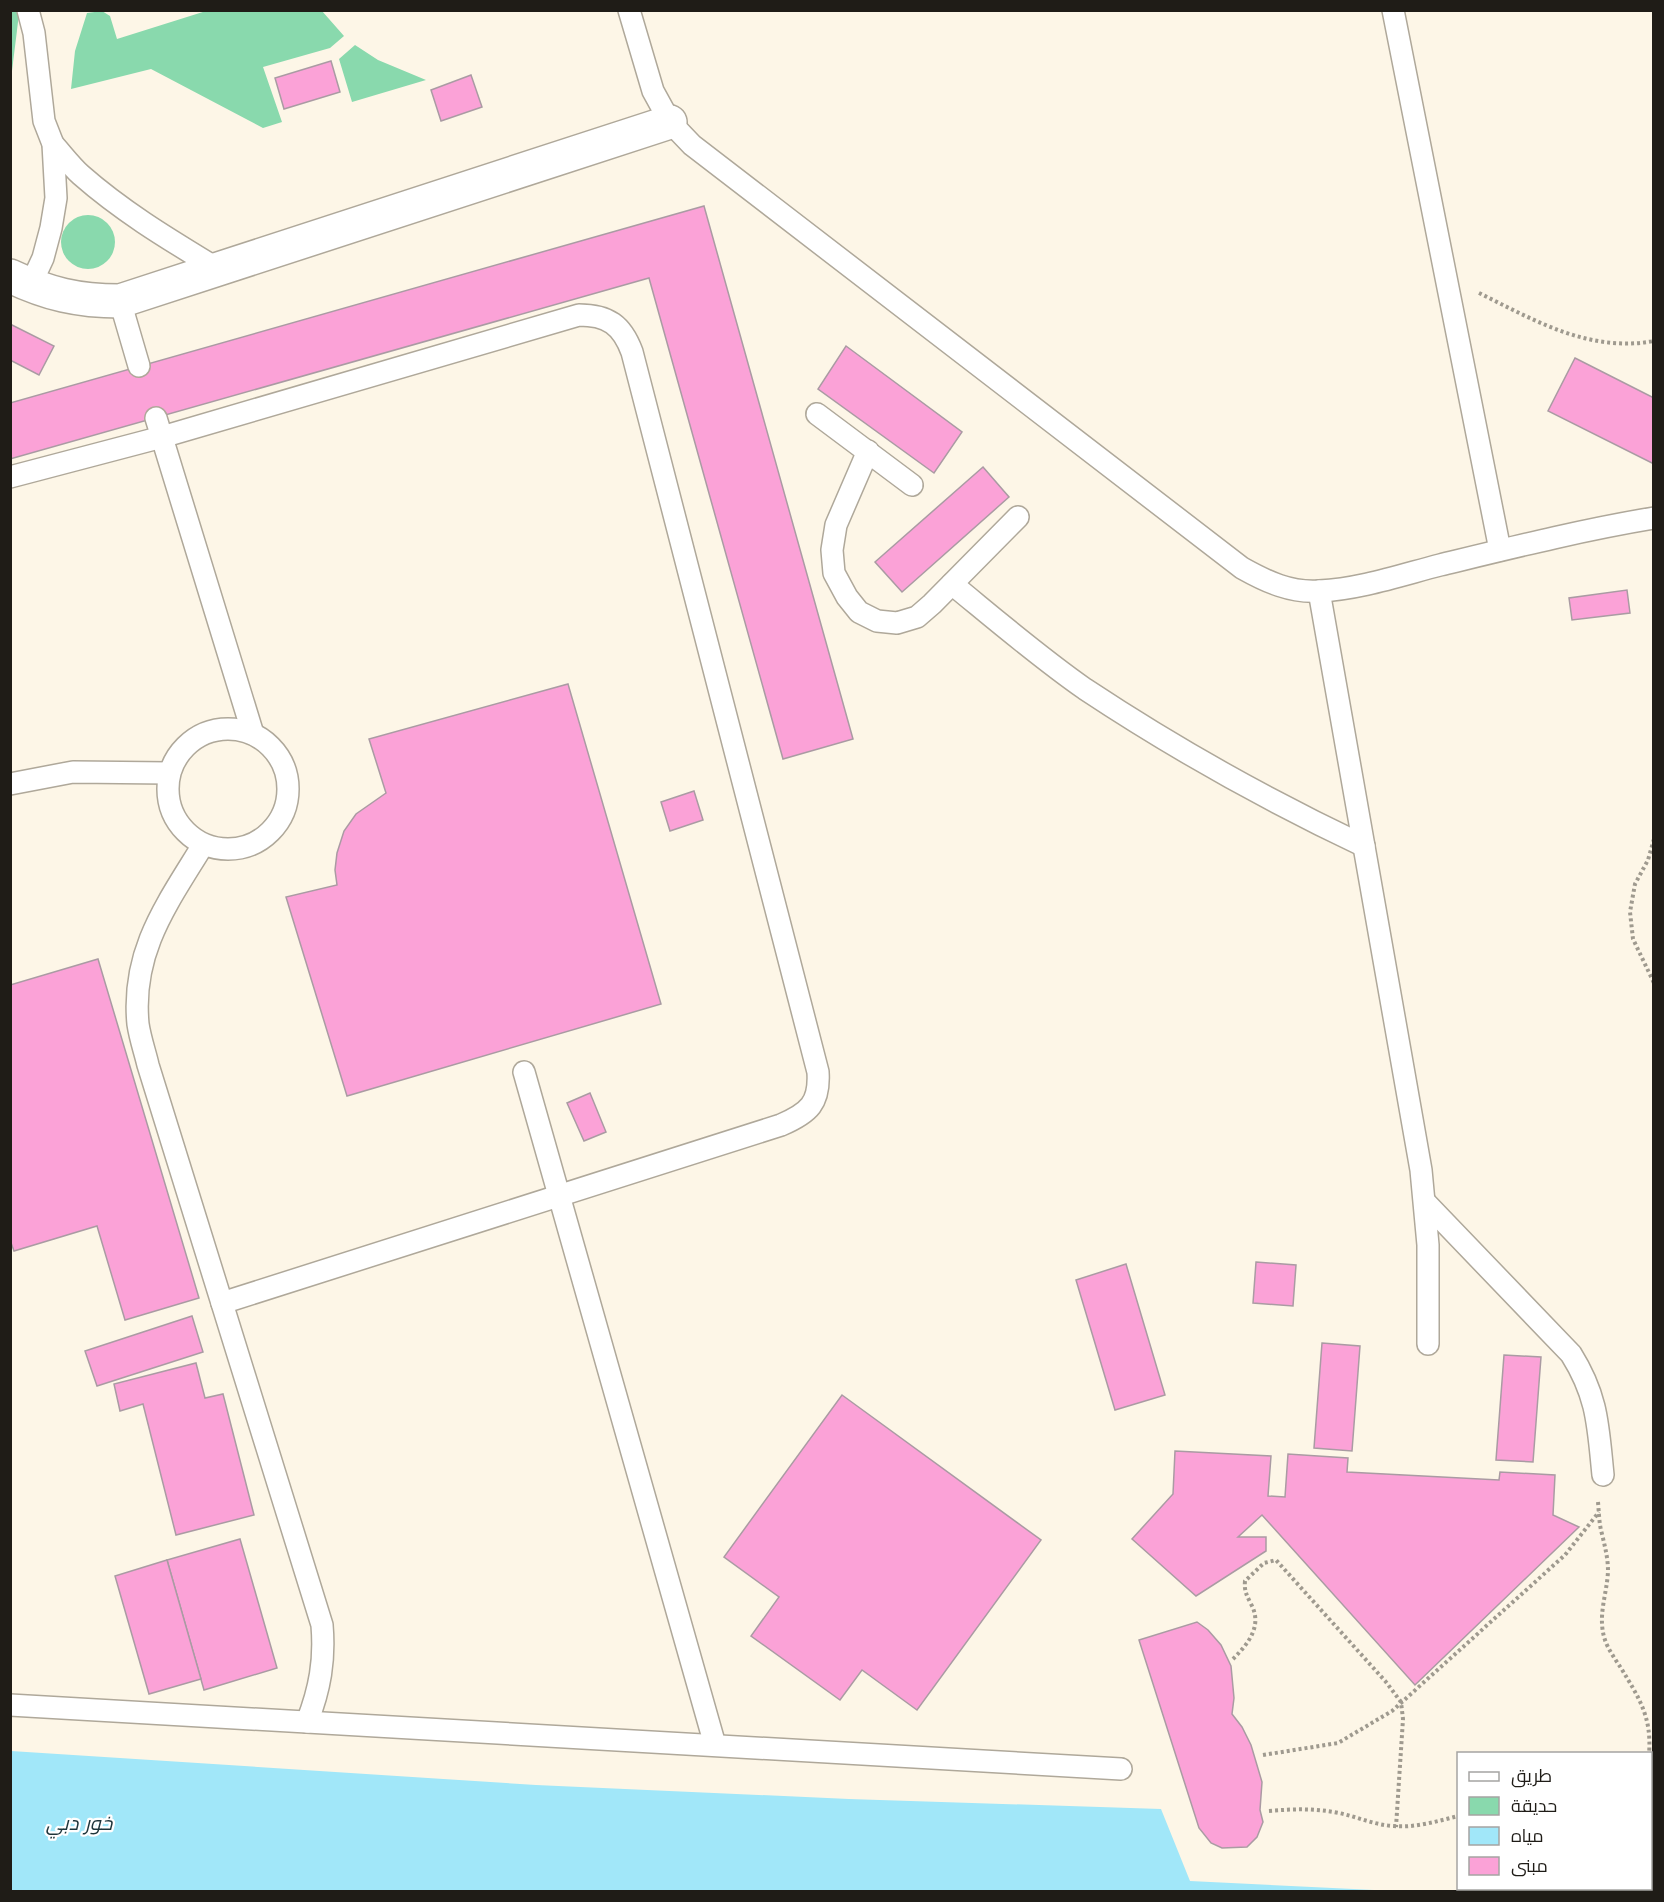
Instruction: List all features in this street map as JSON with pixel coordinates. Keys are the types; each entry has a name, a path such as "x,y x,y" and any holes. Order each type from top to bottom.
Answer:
{"street":[{"path":"20,281 59,296 89,301 120,301 670,122"}],"lane":[{"path":"20,281 43,258 56,198 53,144 44,121 34,33 28,10"},
{"path":"628,10 653,91 670,122 692,145 715,165 1242,568 1266,582 1292,590 1319,591 1355,586 1500,550 1653,518"},
{"path":"1393,10 1500,550"},
{"path":"53,144 80,174 112,201 216,268"},
{"path":"120,301 139,366"},
{"path":"10,477 159,427 579,315 593,315 618,327 627,339 632,352 818,1072 819,1090 812,1105 799,1118 781,1125 222,1303"},
{"path":"817,414 912,485"},
{"path":"159,427 253,734"},
{"path":"868,451 836,525 832,550 834,573 847,597 859,612 877,621 897,623 917,617 1018,517"},
{"path":"952,584 1036,652 1084,688 1127,716 1244,785 1364,846"},
{"path":"1319,591 1416,1139 1425,1202 1430,1288 1428,1344"},
{"path":"219,729 236,729 253,734 267,743 279,756 286,771 289,789 283,814 268,835 254,844 237,849 220,850 203,845 188,836 177,823 169,807 167,790 169,773 176,757 187,744 202,734 219,729"},
{"path":"10,784 73,772 169,773"},
{"path":"203,845 164,908 146,945 138,985 138,1026 148,1065 322,1625 324,1650 322,1674 307,1722"},
{"path":"524,1072 715,1745"},
{"path":"1425,1202 1571,1354 1584,1375 1593,1399 1603,1475"},
{"path":"10,1705 1121,1769"}],"path":[{"path":"1446,276 1554,330 1604,343 1653,341"},
{"path":"1653,839 1648,860 1635,884 1630,912 1633,939 1653,983"},
{"path":"1603,1475 1598,1495 1608,1572 1603,1594 1601,1625 1605,1642 1637,1694 1646,1716 1651,1735 1649,1752"},
{"path":"1263,1755 1338,1743 1392,1711 1565,1555 1599,1512"},
{"path":"1233,1659 1255,1631 1257,1621 1253,1607 1245,1593 1245,1581 1264,1563 1276,1560 1386,1682 1401,1702 1403,1735 1396,1827"},
{"path":"1269,1811 1315,1809 1341,1813 1372,1824 1396,1827 1436,1822 1457,1816"}],"green space":[{"path":"11,11 18,11 19,14 11,79"},
{"path":"102,11 110,16 117,39 206,11 322,11 344,36 330,48 263,67 282,122 263,128 151,69 71,89 75,51 87,13"},
{"path":"355,45 378,60 426,80 352,102 339,59"},
{"path":"83,215 93,215 103,219 111,227 115,242 111,257 103,265 93,269 83,269 73,265 65,257 61,247 61,237 65,227 73,219"}],"water":[{"name":"خور دبي","path":"11,1751 536,1785 849,1799 1161,1809 1190,1881 1395,1891 11,1891"}],"building":[{"path":"331,61 340,92 284,109 275,78"},
{"path":"471,75 482,107 441,121 431,90"},
{"path":"704,206 853,739 783,759 649,278 10,459 10,403"},
{"path":"10,324 54,346 39,375 10,360"},
{"path":"846,346 962,432 934,473 818,389"},
{"path":"1575,358 1654,398 1654,464 1548,411"},
{"path":"983,467 1009,497 902,592 875,562"},
{"path":"1627,590 1630,613 1572,620 1569,598"},
{"path":"568,684 661,1004 347,1096 286,897 337,885 335,870 337,853 344,831 356,814 386,793 369,739"},
{"path":"694,791 703,820 670,831 661,802"},
{"path":"98,959 199,1298 125,1320 97,1226 14,1251 10,1240 10,985"},
{"path":"590,1093 606,1132 584,1141 567,1103"},
{"path":"1256,1262 1296,1265 1293,1306 1253,1303"},
{"path":"1126,1264 1165,1395 1115,1410 1076,1280"},
{"path":"192,1316 203,1352 97,1386 85,1351"},
{"path":"1322,1343 1360,1346 1352,1451 1314,1448"},
{"path":"1504,1355 1541,1357 1533,1462 1496,1460"},
{"path":"196,1363 205,1398 223,1394 254,1515 176,1535 143,1404 120,1411 114,1384"},
{"path":"842,1395 1041,1540 917,1710 862,1670 840,1700 751,1636 779,1597 724,1557"},
{"path":"1175,1451 1271,1456 1268,1496 1285,1497 1288,1454 1348,1458 1347,1472 1499,1480 1500,1472 1555,1475 1553,1515 1579,1527 1415,1685 1262,1515 1238,1537 1266,1537 1266,1551 1196,1596 1132,1539 1173,1494"},
{"path":"240,1539 277,1668 204,1690 167,1560"},
{"path":"167,1560 201,1679 149,1694 115,1576"},
{"path":"1197,1622 1208,1630 1221,1645 1231,1666 1234,1698 1232,1714 1251,1745 1262,1782 1260,1810 1263,1822 1257,1837 1247,1847 1222,1848 1211,1843 1199,1828 1139,1640"}]}
